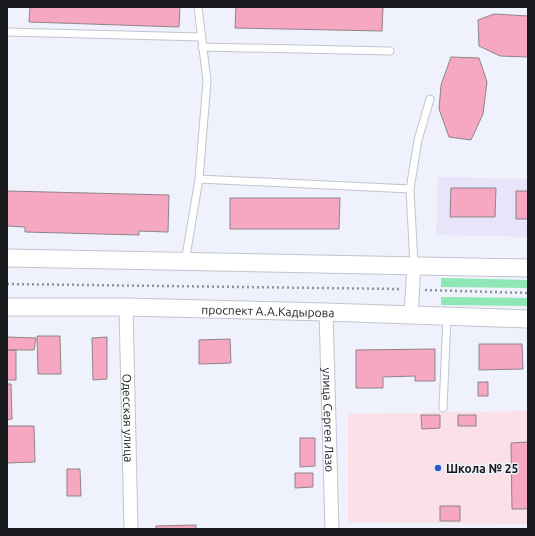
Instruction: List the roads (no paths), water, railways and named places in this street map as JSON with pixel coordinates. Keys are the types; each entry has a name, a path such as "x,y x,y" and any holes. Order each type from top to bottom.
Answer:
{"street":[{"path":"7,258 528,268"},
{"path":"411,315 414,266"},
{"name":"проспект А.А.Кадырова","path":"7,307 126,307 528,319"},
{"name":"Одесская улица","path":"126,307 131,529"},
{"name":"улица Сергея Лазо","path":"326,312 332,529"}],"lane":[{"path":"185,262 199,179 207,82 198,7"},
{"path":"7,32 202,37"},
{"path":"202,47 390,51"},
{"path":"414,266 410,189 418,140 430,99"},
{"path":"199,179 410,189"},
{"path":"443,408 447,316"}],"place":[{"name":"Школа № 25","path":"438,468"}]}
